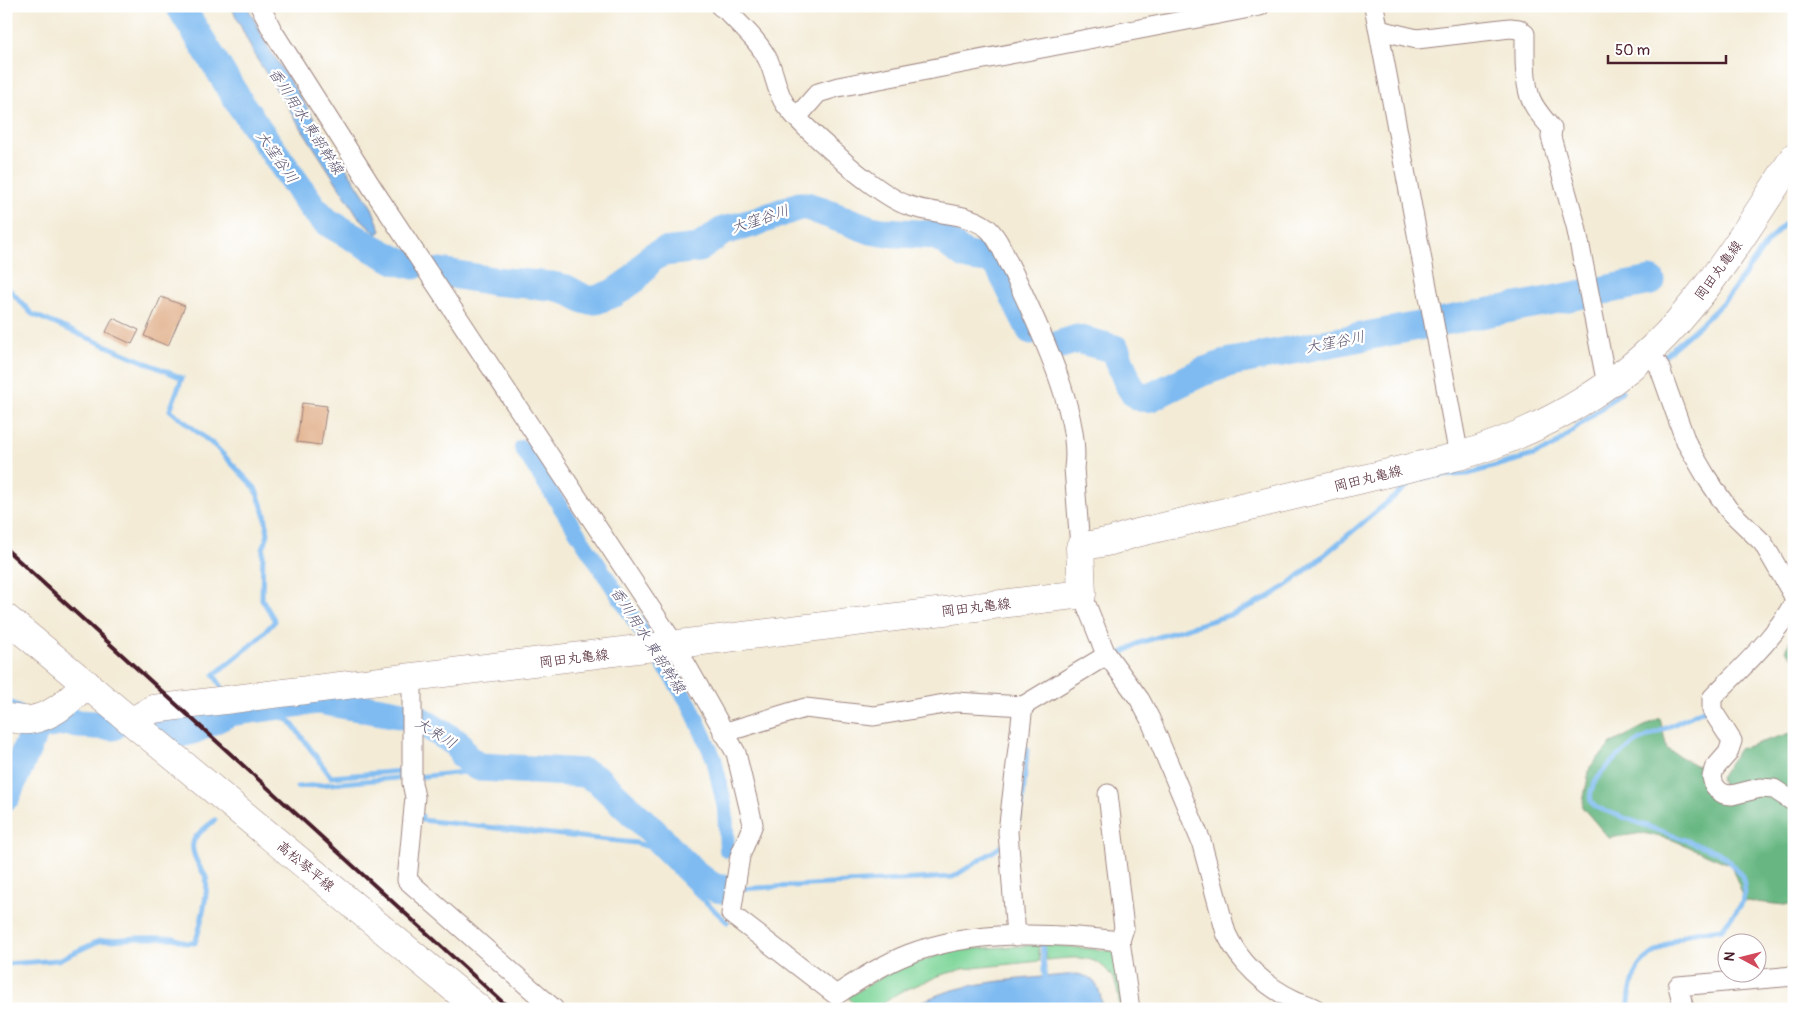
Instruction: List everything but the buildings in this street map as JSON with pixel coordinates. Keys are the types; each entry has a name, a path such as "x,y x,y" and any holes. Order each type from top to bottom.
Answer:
{"main road":[{"name":"岡田丸亀線","path":"1080,547 1459,456 1524,433 1571,409 1607,385 1654,359 1744,235 1794,157"},
{"path":"1080,547 1082,594"},
{"name":"岡田丸亀線","path":"134,722 153,709 1082,594"},
{"path":"6,618 134,722"},
{"path":"25,718 52,714 87,684"},
{"name":"高松琴平線","path":"134,722 479,1009"}],"street":[{"path":"260,6 272,30 660,647 724,733 736,753 753,824 740,856 731,914 836,995 879,968 908,954 951,941 1041,934 1120,941"},
{"path":"720,6 761,48 770,62 784,103 796,117 849,166 907,205 973,219 994,234 1040,330 1066,403 1073,436 1080,547"},
{"path":"796,117 818,93 838,87 1260,6"},
{"path":"1374,6 1459,456"},
{"path":"1379,30 1417,39 1510,28 1519,29 1525,34 1526,73 1530,96 1535,108 1552,129 1550,137 1576,226 1607,385"},
{"path":"1654,359 1686,442 1728,509 1763,542 1794,598"},
{"path":"1082,594 1111,659 1140,700 1150,719 1197,833 1226,933 1232,947 1268,984 1309,1008"},
{"path":"1794,604 1758,651 1712,698 1712,706 1732,741 1728,753 1714,769 1712,777 1714,785 1724,794 1732,795 1760,788 1774,789 1794,802"},
{"path":"724,733 805,708 874,716 956,702 1023,706 1111,659"},
{"path":"412,678 412,777 415,797 407,880 554,1009"},
{"path":"1016,936 1010,838 1023,706"},
{"path":"1108,794 1124,928 1120,941 1130,1009"},
{"path":"1684,1009 1678,986 1794,976"}],"green space":[{"path":"1794,629 1794,658 1786,651"},
{"path":"1660,718 1667,749 1695,765 1705,767 1707,787 1772,796 1794,809 1794,906 1745,901 1731,865 1673,840 1643,833 1609,838 1582,807 1590,767 1612,743"},
{"path":"1794,732 1794,798 1723,786 1720,778 1739,749"},
{"path":"1044,944 1111,951 1117,956 1126,1009 1120,1009 1115,982 1102,965 1094,961 1076,958 1046,960"},
{"path":"1038,945 1040,961 963,969 941,975 898,993 875,1009 859,1009 848,997 892,971 954,950"}],"water":[{"path":"231,6 247,6 268,47 372,208 381,231 377,234 358,216 255,56"},
{"path":"1077,974 1090,978 1097,986 1103,1009 908,1009 927,999 968,986 990,982"}],"waterway":[{"name":"大窪谷川","path":"180,6 241,105 313,208 327,222 376,250 395,260 414,265"},
{"name":"大窪谷川","path":"440,272 493,281 552,286 566,289 586,300 596,300 614,293 634,279 652,257 663,252 699,248 723,231 756,222 799,206 807,206 871,230 934,235 965,255 997,262 1031,330"},
{"path":"1665,355 1715,310 1730,294 1775,234 1784,224 1794,218"},
{"name":"大窪谷川","path":"1055,346 1077,339 1115,349 1133,391 1139,396 1151,397 1202,372 1231,362 1651,281"},
{"path":"6,286 32,314 182,378 170,410 215,446 255,488 265,514 268,534 263,549 262,599 275,621 257,640 214,675 225,692"},
{"path":"1114,658 1139,643 1236,613 1269,597 1289,584 1412,482 1426,477 1468,474 1534,455 1554,446 1622,391"},
{"name":"香川用水 東部幹線","path":"522,448 690,705 714,759 725,808 727,850"},
{"path":"6,700 21,708"},
{"name":"大束川","path":"162,728 181,733 195,729 230,712 318,700 404,715 419,720 458,744 464,756 475,765 481,767 584,773 598,780 693,872 715,888 725,889"},
{"path":"1629,1009 1629,999 1638,967 1659,950 1682,937 1695,932 1722,929 1741,905 1745,893 1744,883 1742,876 1718,852 1595,807 1591,799 1591,790 1611,763 1629,748 1709,707"},
{"path":"237,708 247,719 282,717 290,721 331,777 401,771 407,776"},
{"name":"大束川","path":"6,796 35,730 43,725 67,721 78,724 113,726"},
{"path":"1015,829 1022,808 1027,749"},
{"path":"417,777 474,771 586,779 598,786 653,838 667,848"},
{"path":"297,787 408,777"},
{"path":"422,816 421,820 636,843 649,847 727,922"},
{"path":"6,964 58,960 99,941 174,938 186,943 195,943 207,883 206,877 194,856 193,843 198,834 215,820"},
{"path":"738,889 953,877 1005,844"},
{"path":"698,895 708,884"},
{"path":"1039,942 1042,942 1045,983"}],"railway":[{"path":"6,549 510,1009"}]}
